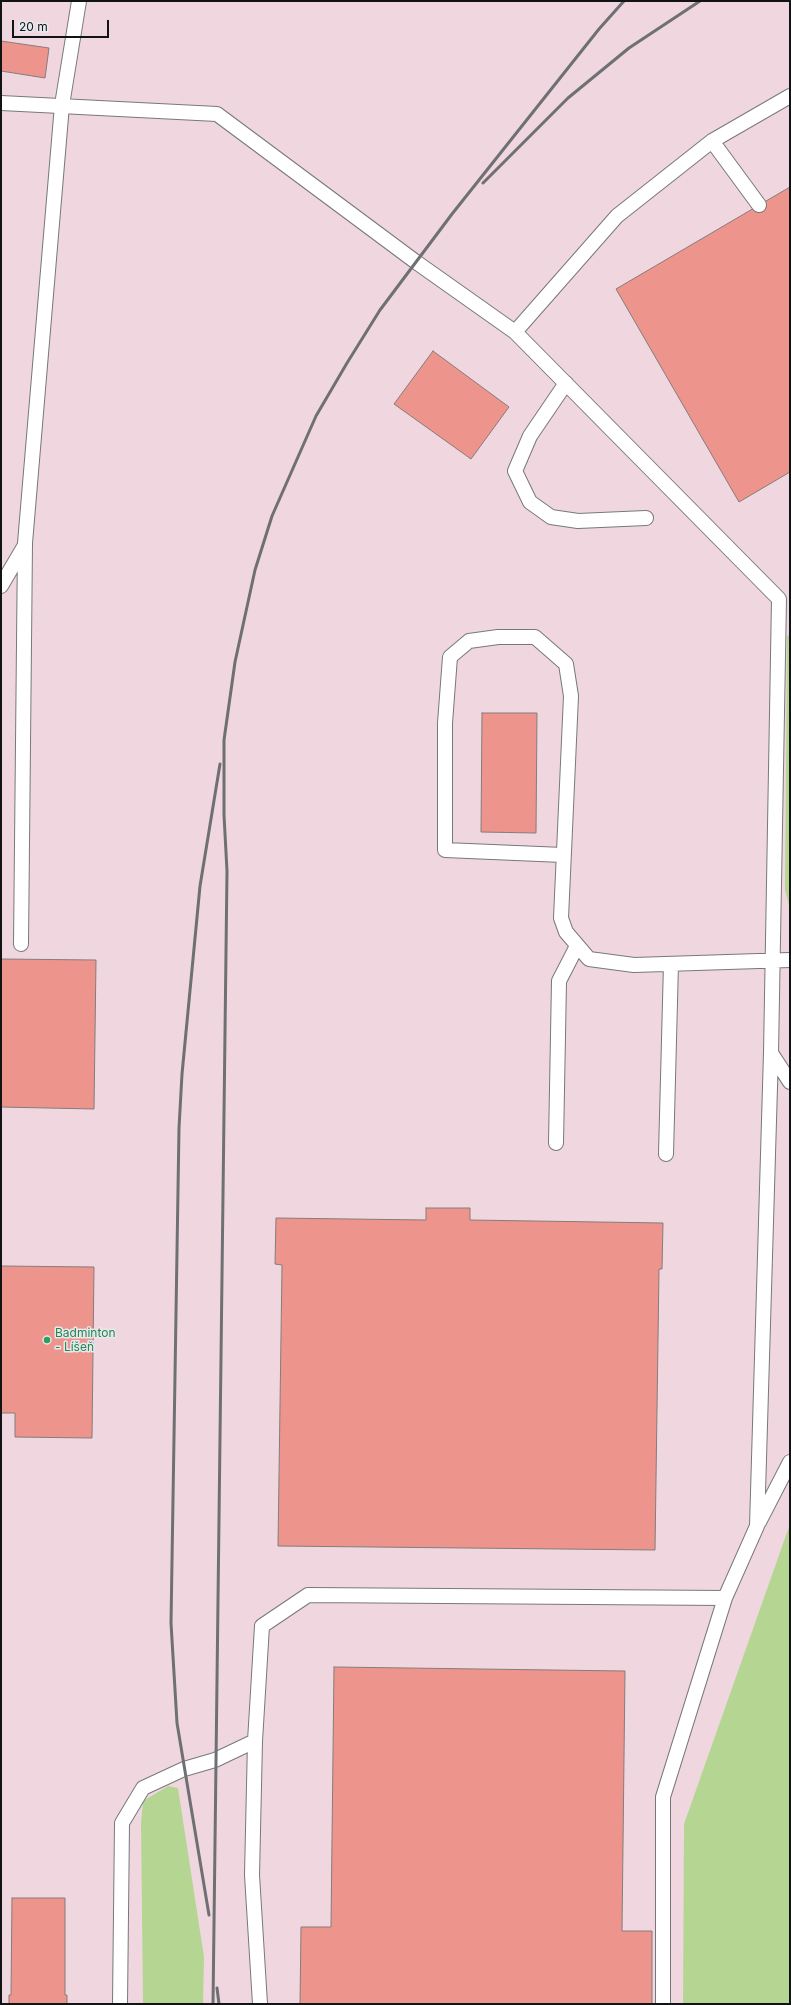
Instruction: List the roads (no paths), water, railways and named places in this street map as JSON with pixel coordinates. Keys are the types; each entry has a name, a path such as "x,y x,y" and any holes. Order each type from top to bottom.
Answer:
{"lane":[{"path":"21,944 25,543 62,105 79,1"},
{"path":"515,332 617,216 712,140 790,96"},
{"path":"1,103 217,114 416,262 515,332 784,599 772,960 771,1053 757,1526"},
{"path":"712,140 759,205"},
{"path":"566,383 530,436 516,471 530,502 550,517 578,521 646,518"},
{"path":"1,586 25,543"},
{"path":"563,855 445,850 445,723 450,657 469,641 498,637 535,637 566,664 571,696 561,918 566,932 589,959 634,965 790,960"},
{"path":"556,1143 559,981 577,946"},
{"path":"666,1154 670,964"},
{"path":"771,1053 790,1082"},
{"path":"663,2004 663,1797 725,1598 757,1526 790,1462"},
{"path":"260,2004 252,1875 255,1741 262,1626 308,1595 725,1598"},
{"path":"120,2004 122,1823 143,1788 184,1768 215,1760 255,1741"}],"railway":[{"path":"213,2004 227,871 224,815 224,740 235,662 255,570 272,516 316,416 347,363 380,310 452,214 599,29 624,1"},
{"path":"483,183 568,98 629,48 700,1"},
{"path":"209,1915 177,1723 171,1623 179,1128 182,1074 200,886 220,764"},
{"path":"217,1988 219,2004"}],"place":[{"name":"Badminton - Líšeň","path":"47,1340"}]}
